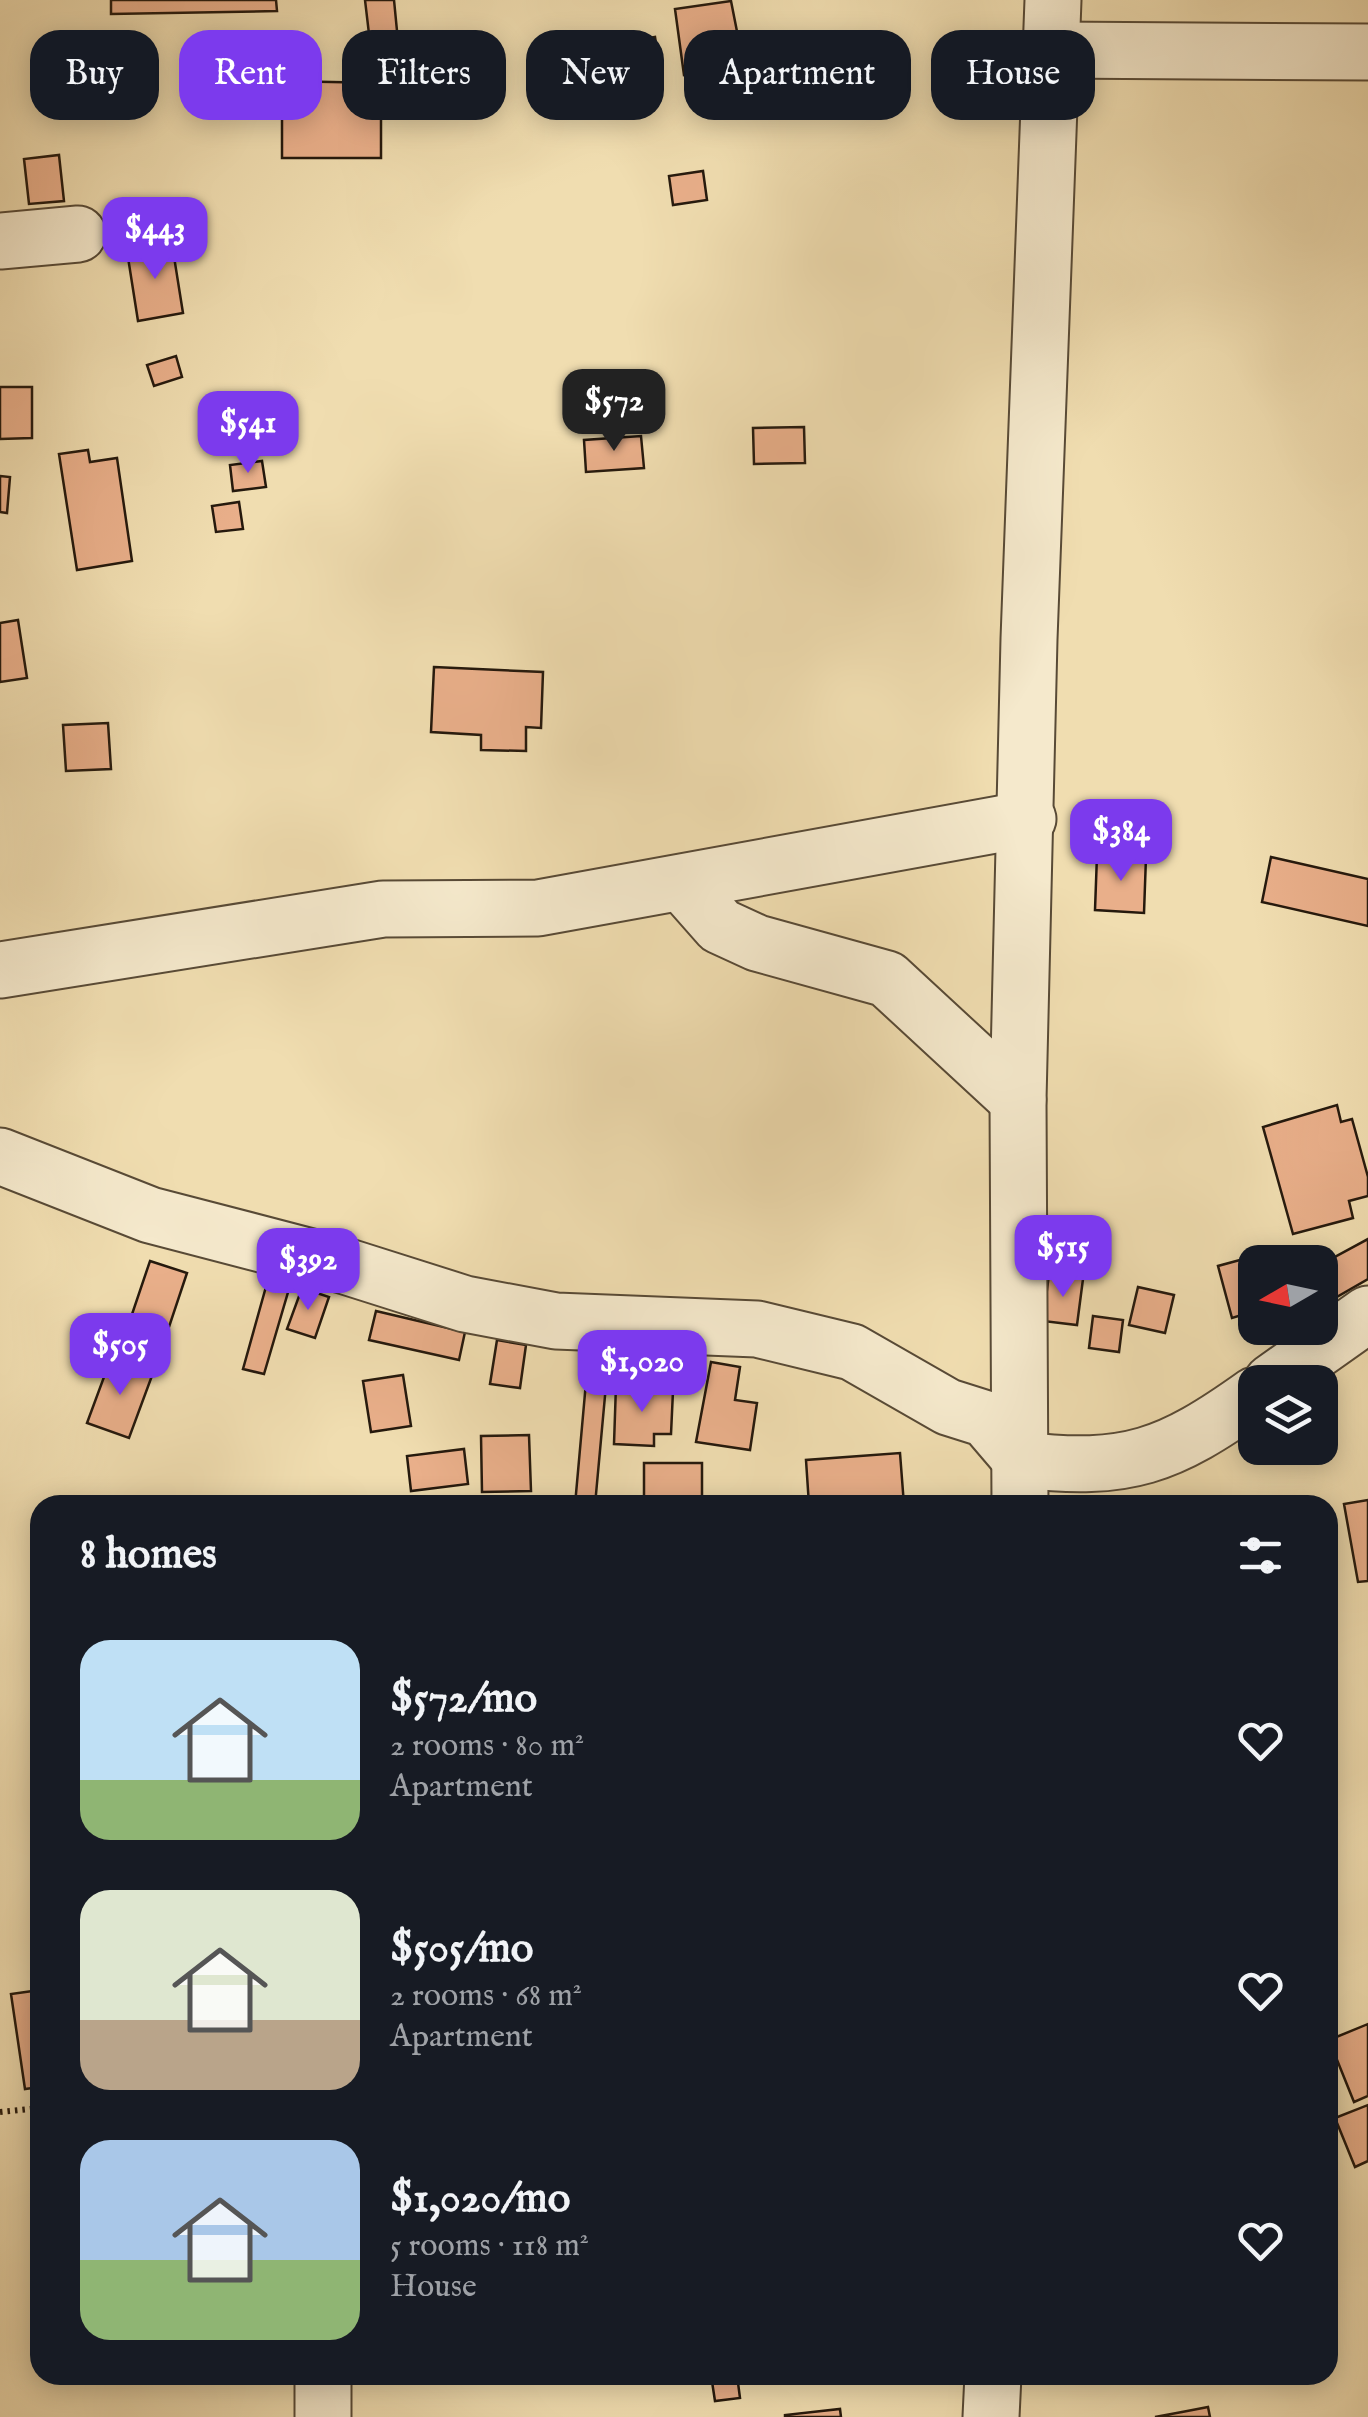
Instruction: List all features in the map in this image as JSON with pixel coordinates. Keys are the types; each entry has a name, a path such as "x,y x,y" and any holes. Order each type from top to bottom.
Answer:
{"street":[{"path":"1020,1483 1018,1100 1028,820 1029,640 1053,25 1368,52"},
{"path":"0,241 78,234"},
{"path":"0,970 383,908 524,909 684,884 1028,820"},
{"path":"684,884 720,926 757,943 886,979 1018,1100"},
{"path":"0,1156 150,1215 342,1265 466,1304 556,1321 757,1329 834,1347 904,1379 948,1407 986,1418 1020,1483"},
{"path":"1296,1365 1368,1314"},
{"path":"1020,1483 1074,1466 1127,1463 1165,1451 1238,1406"},
{"path":"323,2385 323,2417"},
{"path":"992,2417 993,2385"}],"path":[{"path":"0,2112 30,2109"}],"building":[{"path":"111,0 276,0 277,11 111,14"},
{"path":"365,0 394,0 397,30 369,30"},
{"path":"731,1 737,30 684,30 684,75 675,9"},
{"path":"322,82 342,82 342,120 381,120 381,158 282,158 282,120 322,120"},
{"path":"59,155 64,201 29,204 24,159"},
{"path":"703,171 707,200 673,205 669,176"},
{"path":"172,244 183,313 138,321 127,251"},
{"path":"176,356 182,377 154,386 147,365"},
{"path":"0,387 32,387 32,438 0,439"},
{"path":"804,427 805,463 754,464 753,428"},
{"path":"641,436 644,468 586,472 584,440"},
{"path":"88,450 90,462 117,458 132,561 77,570 59,454"},
{"path":"262,461 266,487 233,491 230,465"},
{"path":"0,476 10,477 7,513 0,512"},
{"path":"239,502 243,529 216,532 212,506"},
{"path":"18,620 27,678 0,682 0,623"},
{"path":"434,667 543,672 541,728 526,727 526,751 481,750 481,735 431,732"},
{"path":"108,723 111,769 66,771 63,725"},
{"path":"1097,855 1146,857 1144,913 1095,910"},
{"path":"1271,857 1368,879 1368,926 1262,902"},
{"path":"1337,1105 1341,1122 1352,1119 1368,1177 1368,1196 1349,1201 1353,1218 1293,1234 1263,1127"},
{"path":"1368,1239 1368,1279 1338,1296 1338,1255"},
{"path":"150,1261 187,1273 162,1348 125,1335"},
{"path":"1238,1261 1238,1316 1232,1318 1218,1266"},
{"path":"1049,1274 1083,1279 1077,1325 1043,1321"},
{"path":"269,1276 291,1282 264,1374 243,1369"},
{"path":"1138,1287 1174,1295 1165,1333 1129,1325"},
{"path":"302,1288 329,1297 315,1338 287,1329"},
{"path":"376,1311 465,1332 459,1360 369,1340"},
{"path":"1093,1316 1123,1320 1119,1352 1089,1348"},
{"path":"497,1340 526,1345 520,1388 490,1384"},
{"path":"111,1358 153,1373 129,1438 87,1423"},
{"path":"711,1362 740,1367 735,1400 757,1403 750,1450 696,1442"},
{"path":"587,1371 607,1374 596,1495 576,1495"},
{"path":"403,1375 411,1426 371,1432 363,1381"},
{"path":"616,1385 673,1391 671,1434 654,1434 654,1446 614,1444"},
{"path":"529,1435 531,1491 482,1492 481,1436"},
{"path":"464,1449 468,1484 411,1491 407,1456"},
{"path":"900,1453 903,1495 808,1495 806,1460"},
{"path":"644,1463 702,1463 702,1495 644,1495"},
{"path":"1368,1500 1368,1581 1358,1582 1344,1504"},
{"path":"30,1991 30,2088 25,2089 11,1994"},
{"path":"1368,2024 1368,2096 1354,2102 1338,2062 1338,2036"},
{"path":"1368,2105 1368,2161 1355,2167 1338,2117"},
{"path":"713,2385 738,2385 740,2398 715,2401"},
{"path":"1208,2407 1210,2417 1155,2417 1182,2412"},
{"path":"840,2409 841,2417 785,2417 785,2415"}]}
